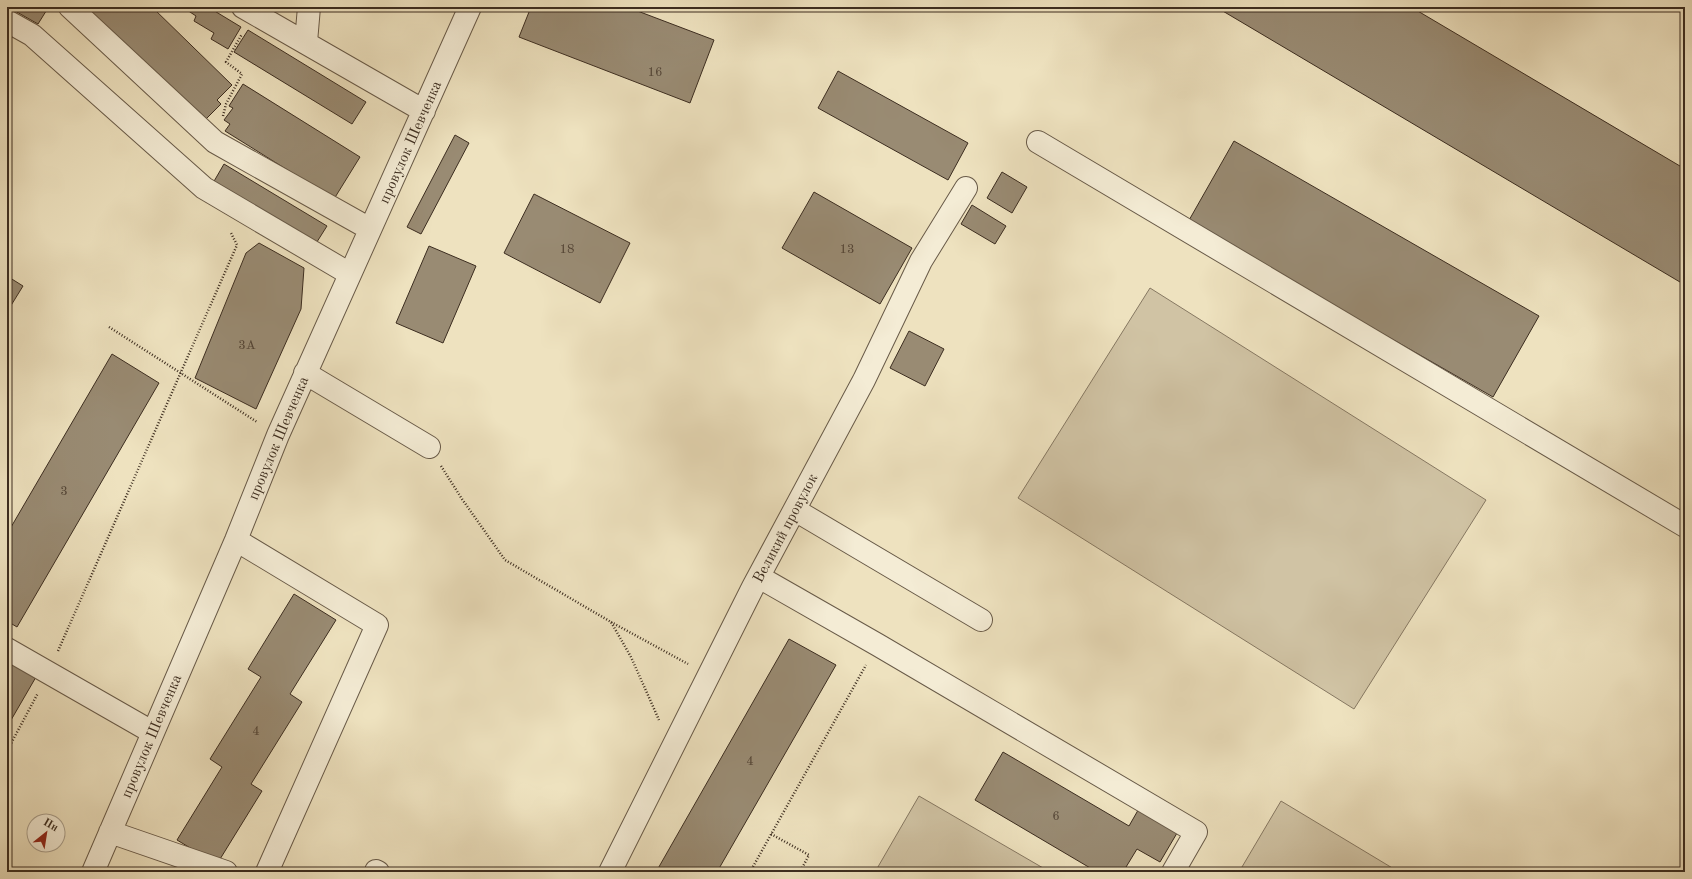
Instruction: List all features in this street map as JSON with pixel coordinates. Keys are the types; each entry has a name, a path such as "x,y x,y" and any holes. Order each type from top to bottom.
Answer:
{"street":[{"path":"70,7 215,142 370,228"},
{"path":"306,42 309,7"},
{"name":"провулок Шевченка","path":"93,872 236,540 278,435 305,373 470,7"},
{"path":"248,10 424,111"},
{"path":"7,21 32,35 204,188 350,274"},
{"path":"1038,142 1685,526"},
{"name":"Великий провулок","path":"610,872 759,577 864,380 920,261 966,188"},
{"path":"305,373 429,447"},
{"path":"794,510 982,620"},
{"path":"236,540 377,625 267,872"},
{"path":"759,577 878,645 1196,832 1173,872"},
{"path":"7,649 152,732"},
{"path":"110,832 226,872"}],"path":[{"path":"215,142 226,104 242,74 226,62 248,10"},
{"path":"7,751 48,673 237,245 231,232"},
{"path":"109,327 278,435"},
{"path":"429,447 462,499 505,560 611,622 709,676"},
{"path":"611,622 631,657 672,748"},
{"path":"750,872 878,645"},
{"path":"772,834 809,855 800,872"}],"shaded area":[{"path":"1150,288 1486,500 1354,709 1018,498"},
{"path":"919,796 1050,872 875,872"},
{"path":"1281,801 1399,872 1239,872"}],"building":[{"path":"8,7 46,7 48,8 38,24"},
{"path":"83,7 152,7 232,85 217,100 221,104 201,124"},
{"path":"184,7 208,7 241,27 228,49 211,39 214,33 194,21 196,16"},
{"path":"531,7 627,7 714,40 690,103 519,37"},
{"path":"1216,7 1411,7 1685,169 1685,285"},
{"path":"248,30 366,102 352,124 234,52"},
{"path":"838,71 968,143 948,180 818,108"},
{"path":"243,84 360,157 334,199 225,131 230,124 224,120 233,108 229,106"},
{"path":"455,135 469,143 421,234 407,227"},
{"path":"1234,141 1539,316 1493,397 1188,222"},
{"path":"224,164 327,226 315,245 213,183"},
{"path":"1002,172 1027,187 1012,213 987,198"},
{"path":"814,192 912,248 880,304 782,248"},
{"path":"534,194 630,243 600,303 504,253"},
{"path":"972,205 1006,226 995,244 961,224"},
{"path":"259,243 304,268 301,309 256,409 195,378 246,253"},
{"path":"429,246 476,266 443,343 396,323"},
{"path":"7,276 23,286 7,312"},
{"path":"909,331 944,349 925,386 890,368"},
{"path":"112,354 159,383 17,627 7,621 7,534"},
{"path":"294,594 336,620 290,694 302,702 251,784 262,791 217,864 177,840 222,767 210,759 261,677 248,669"},
{"path":"789,639 836,665 717,872 656,872"},
{"path":"7,660 36,677 7,727"},
{"path":"1003,752 1129,826 1141,805 1180,828 1160,862 1137,849 1123,872 1097,872 975,800"}]}
